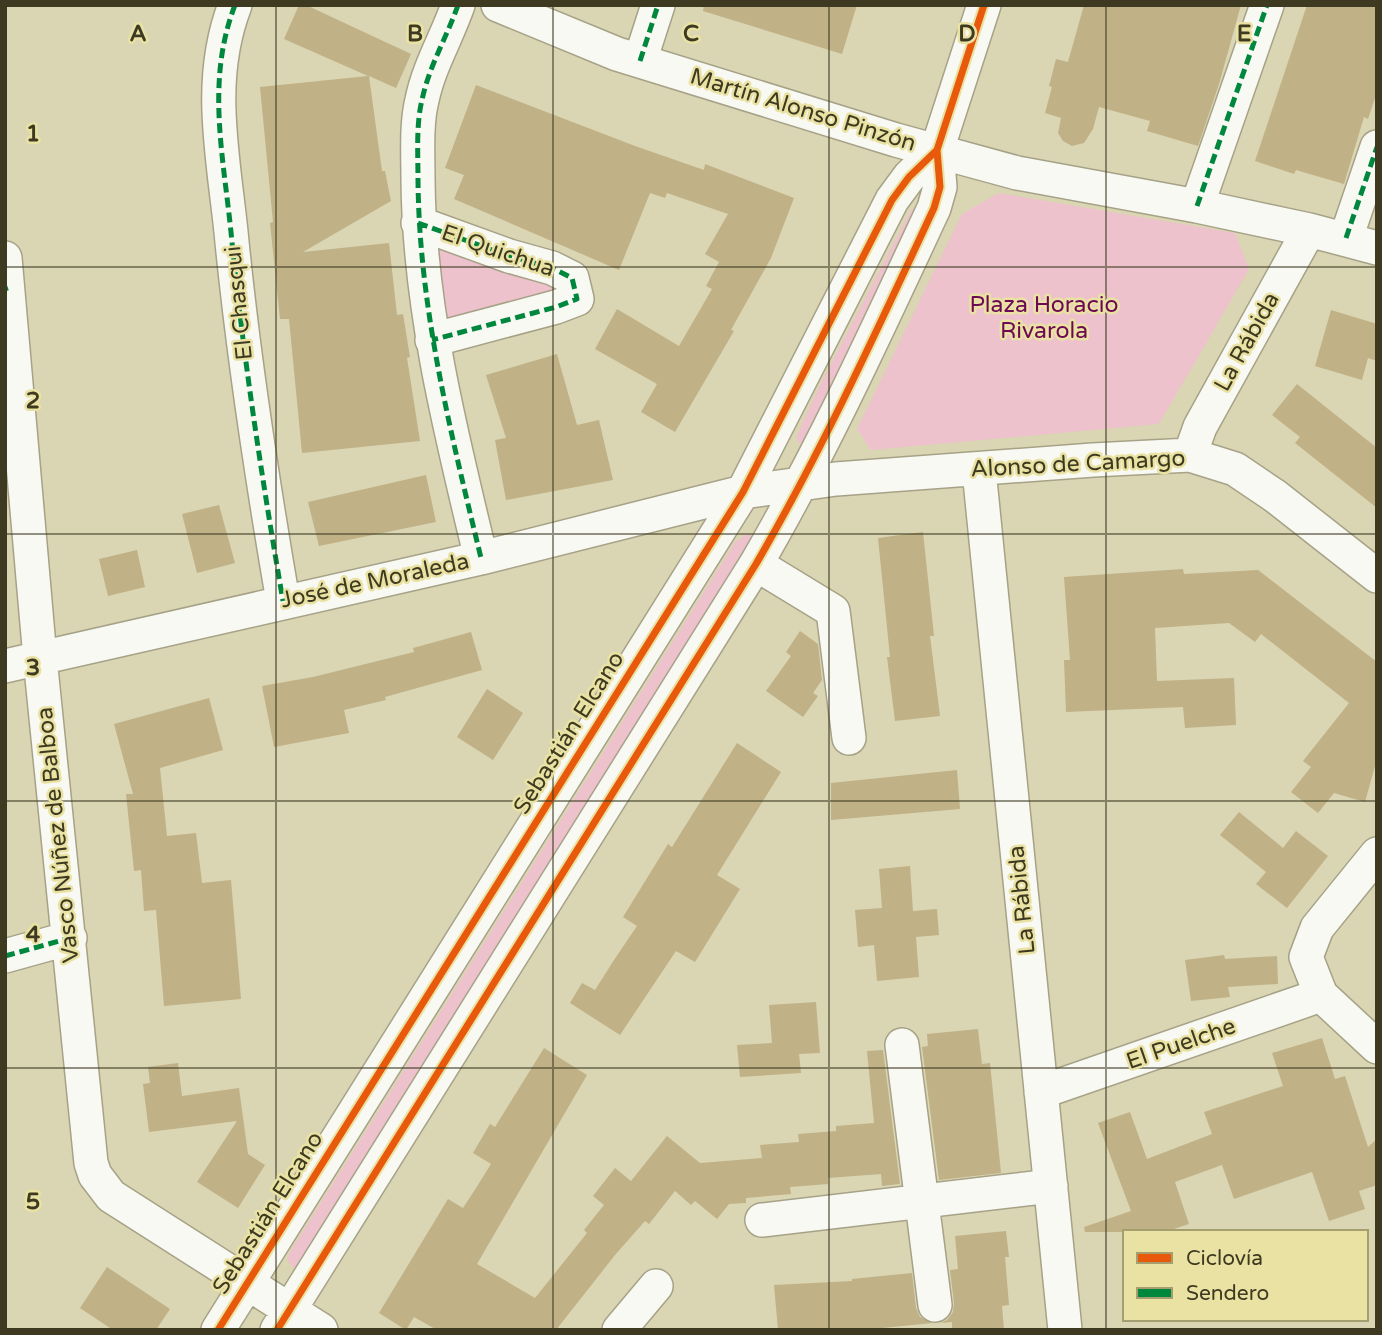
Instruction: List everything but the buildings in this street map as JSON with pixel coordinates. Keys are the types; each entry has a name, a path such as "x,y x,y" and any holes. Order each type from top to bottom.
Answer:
{"street":[{"name":"El Chasqui","path":"235,5 223,45 217,95 243,352 283,601"},
{"name":"El Quichua","path":"458,5 434,58 421,102 418,223 432,340 481,558"},
{"name":"Martín Alonso Pinzón","path":"498,5 617,54 877,134 1017,173 1197,206 1361,243"},
{"path":"640,61 658,5"},
{"name":"Sebastián Elcano","path":"283,1320 756,564 802,482 841,406 934,208 940,187 937,150 984,5"},
{"path":"1197,206 1267,5"},
{"path":"1361,243 1377,147"},
{"name":"Sebastián Elcano","path":"218,1330 743,492 892,200 909,177 937,150"},
{"name":"El Quichua","path":"418,223 509,256 552,268 572,278 578,299 432,340"},
{"name":"La Rábida","path":"1190,455 1200,427 1309,230"},
{"name":"Vasco Núñez de Balboa","path":"6,278 40,658 70,938 89,1150 96,1175 111,1196 246,1283 283,1320 321,1330"},
{"name":"Alonso de Camargo","path":"743,492 802,482 1190,455 1235,469 1275,496 1377,576"},
{"name":"La Rábida","path":"979,470 1065,1330"},
{"name":"José de Moraleda","path":"5,666 481,558 743,492"},
{"path":"756,564 833,611 849,738"},
{"path":"1377,854 1317,928 1306,957 1321,995 1377,1046"},
{"path":"5,956 70,938"},
{"name":"El Puelche","path":"1041,1092 1321,995"},
{"path":"902,1045 934,1305"},
{"path":"762,1220 1051,1186"},
{"path":"619,1330 656,1286"}],"green space":[{"name":"Plaza Horacio Rivarola","path":"999,193 1235,233 1249,269 1159,424 871,450 857,429 962,214"},
{"path":"918,206 921,213 802,446 797,435 818,389 911,210"},
{"path":"429,238 512,266 569,295 438,328"},
{"path":"747,534 757,538 296,1271 287,1260 290,1252 735,542"}],"marked path":[{"path":"235,5 221,61 221,146 247,371 283,601"},
{"path":"458,5 429,75 420,109 420,228 430,323 481,558"},
{"path":"640,61 658,5"},
{"path":"1197,206 1267,5"},
{"path":"1346,238 1377,147"},
{"path":"418,223 509,256 552,268 572,278 577,299 432,340"},
{"path":"5,956 70,938"}],"cycle path":[{"path":"277,1330 781,521 849,388 934,208 940,187 937,150 984,5"},
{"path":"218,1330 743,492 892,200 909,177 937,150"}]}
